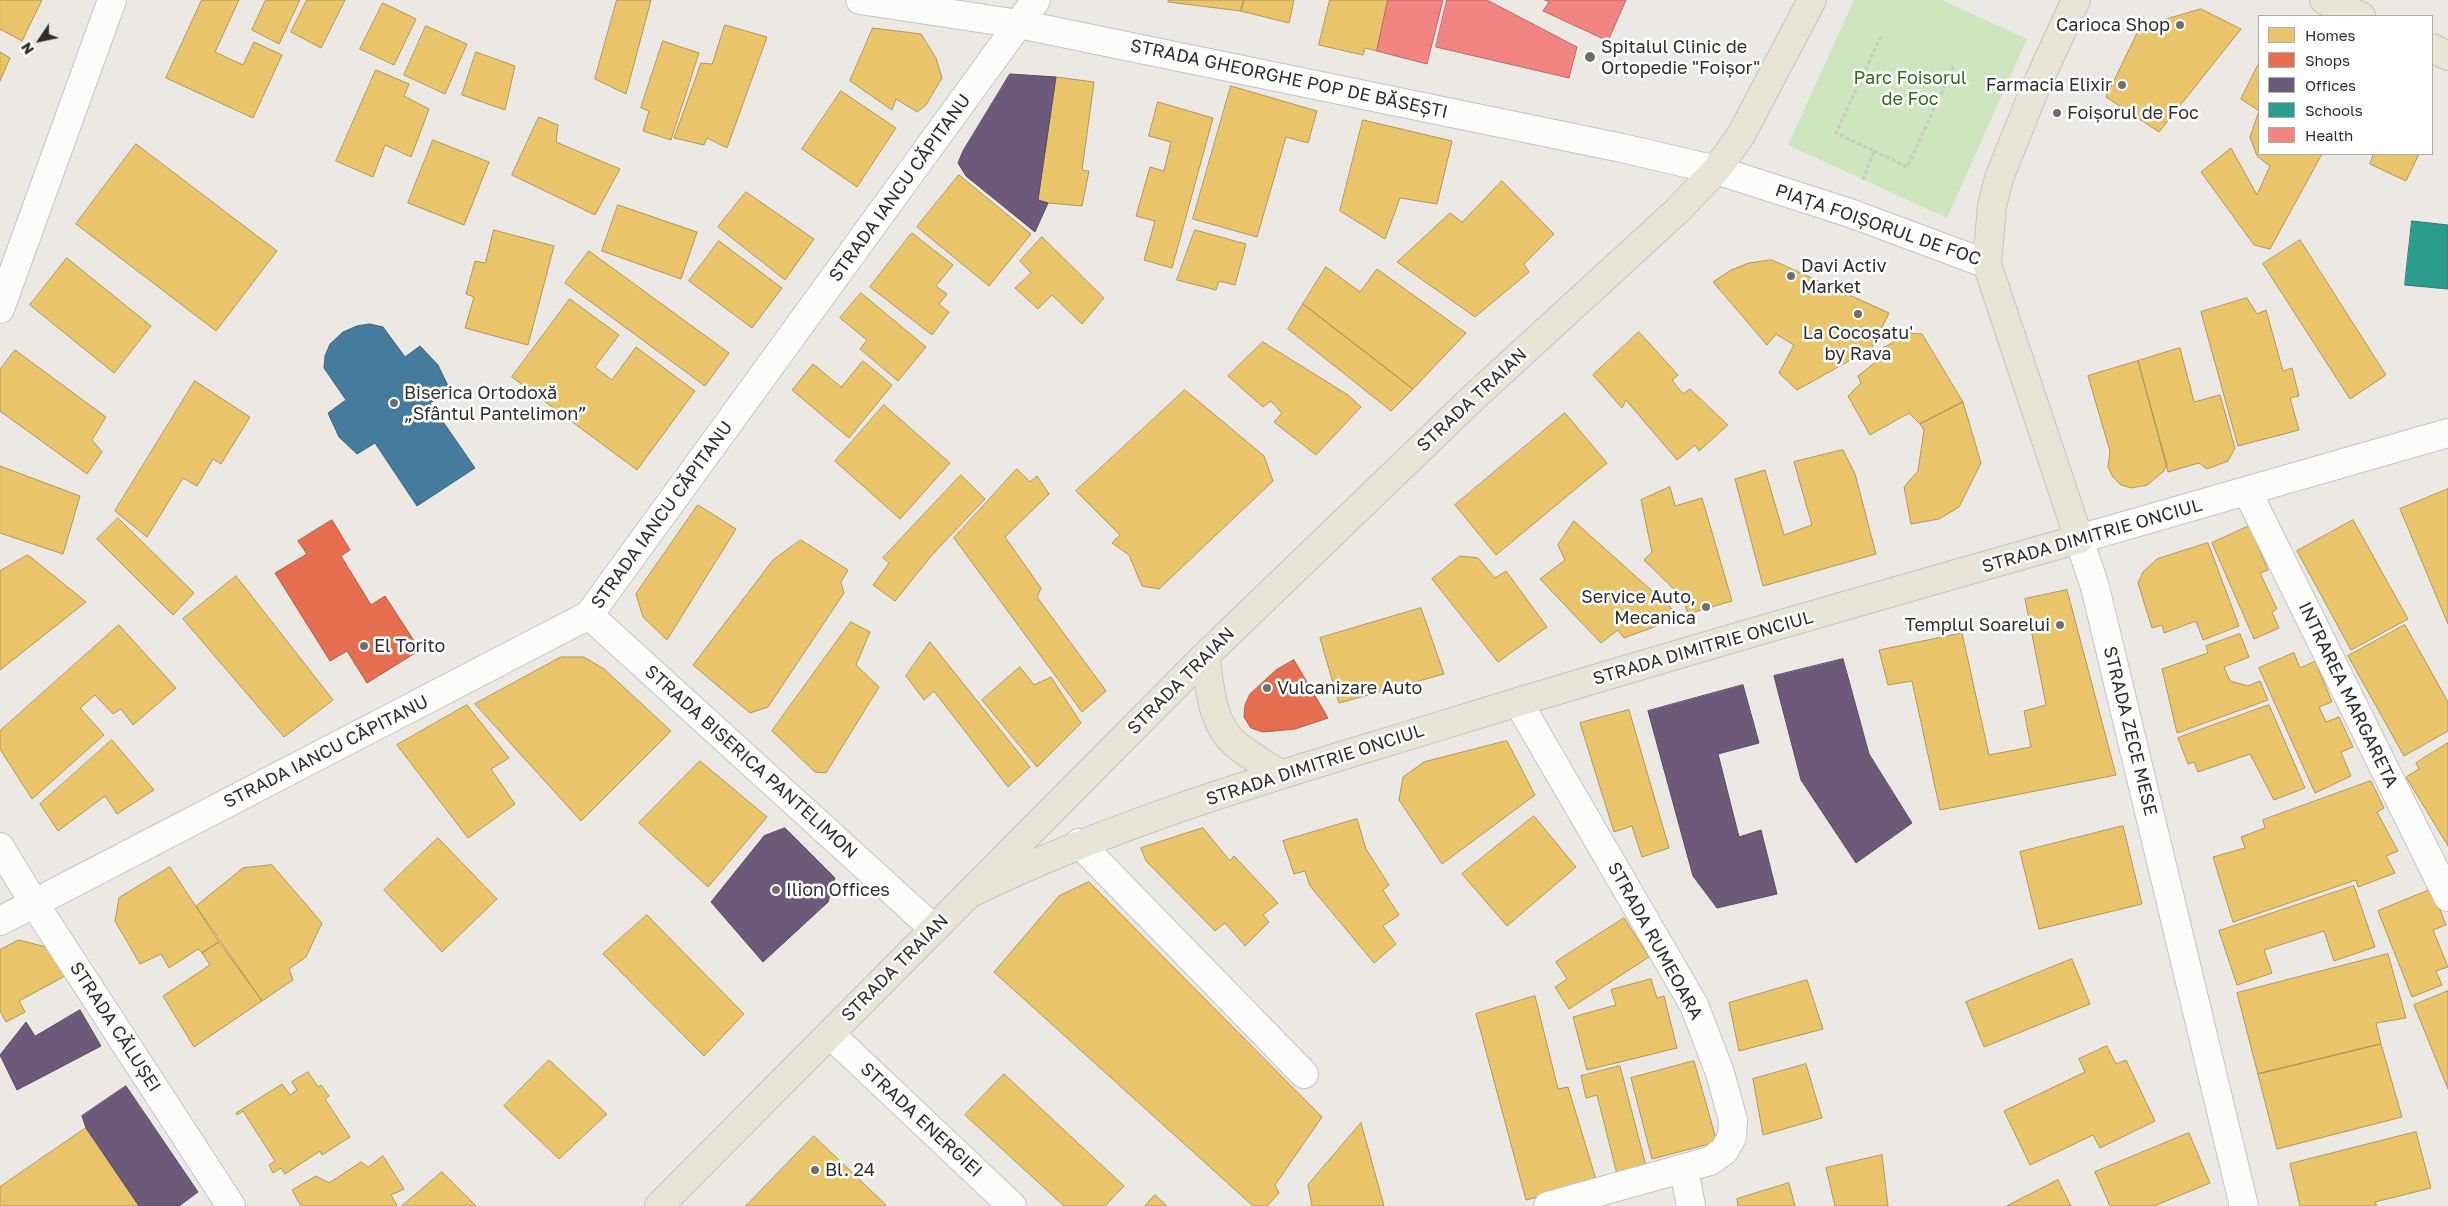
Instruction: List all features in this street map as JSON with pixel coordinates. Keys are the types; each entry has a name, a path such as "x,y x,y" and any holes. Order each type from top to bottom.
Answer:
{"main road":[{"path":"1716,170 1741,135 1812,0"},
{"name":"PIAȚA FOIȘORUL DE FOC","path":"1987,264 1992,206 1999,178 2034,91 2076,0"},
{"path":"2324,0 2359,15"},
{"path":"2433,48 2448,56"},
{"name":"STRADA TRAIAN","path":"659,1206 1205,656 1474,397 1678,210 1716,170"},
{"name":"STRADA ZECE MESE","path":"1987,264 2079,539"},
{"name":"STRADA DIMITRIE ONCIUL","path":"969,894 1080,843 1280,774 1518,702 2079,539"},
{"path":"1205,656 1215,710 1223,730 1243,750 1280,774"}],"street":[{"path":"0,309 112,0"},
{"name":"STRADA GHEORGHE POP DE BĂSEȘTI","path":"860,0 1019,24 1622,148 1716,170"},
{"name":"STRADA IANCU CĂPITANU","path":"0,921 590,615 1036,0"},
{"name":"PIAȚA FOIȘORUL DE FOC","path":"1716,170 1850,213 1987,264"},
{"name":"STRADA DIMITRIE ONCIUL","path":"2079,539 2448,433"},
{"name":"INTRAREA MARGARETA","path":"2248,491 2448,898"},
{"name":"STRADA ZECE MESE","path":"2079,539 2095,587 2244,1206"},
{"name":"STRADA BISERICA PANTELIMON","path":"590,615 934,929"},
{"name":"STRADA RUMEOARA","path":"1518,702 1694,1005 1720,1073 1733,1120 1732,1137 1724,1151 1710,1161 1548,1206"},
{"path":"1080,843 1304,1074"},
{"name":"STRADA CĂLUȘEI","path":"0,847 34,903 231,1206"},
{"name":"STRADA ENERGIEI","path":"830,1034 1003,1203"},
{"path":"1684,1169 1691,1206"}],"path":[{"path":"1881,36 1836,133 1907,167 1954,66"},
{"path":"1850,213 1874,151"}],"green space":[{"name":"Parc Foisorul de Foc","path":"1854,0 1942,0 2027,39 1947,218 1788,145"}],"building: Homes":[{"path":"0,0 42,0 22,41 0,29"},
{"path":"202,0 239,0 215,52 243,65 254,42 282,55 253,118 166,78"},
{"path":"266,0 300,0 279,44 252,30"},
{"path":"307,0 345,0 321,48 291,32"},
{"path":"617,0 651,0 626,94 595,79"},
{"path":"1169,0 1244,0 1241,11 1168,2"},
{"path":"1244,0 1294,0 1289,23 1241,11"},
{"path":"1330,0 1388,0 1377,51 1365,48 1363,55 1319,45"},
{"path":"383,3 416,19 394,65 360,49"},
{"path":"2201,9 2241,29 2159,132 2106,97 2140,27"},
{"path":"725,25 767,37 727,148 707,138 704,145 674,138 701,63 712,64"},
{"path":"426,26 467,44 445,94 404,75"},
{"path":"873,28 921,34 936,58 942,78 926,105 917,112 896,99 892,110 850,81"},
{"path":"663,41 699,53 671,140 643,131 649,111 641,108"},
{"path":"0,52 10,58 0,81"},
{"path":"476,52 515,66 505,110 462,95"},
{"path":"2258,65 2258,110 2241,99"},
{"path":"376,70 409,84 404,96 429,109 411,157 385,145 373,177 336,161"},
{"path":"1056,77 1094,82 1082,170 1089,171 1082,206 1048,203 1038,200"},
{"path":"1231,86 1317,111 1308,143 1286,137 1257,237 1193,219"},
{"path":"841,91 896,128 857,187 802,149"},
{"path":"1158,102 1213,118 1172,268 1144,260 1155,221 1136,216 1150,167 1164,171 1171,142 1149,136"},
{"path":"2258,114 2258,155 2321,155 2270,249 2254,245 2201,172 2231,148 2257,195 2270,166 2257,156 2250,137"},
{"path":"539,117 558,125 556,142 620,169 595,215 512,175"},
{"path":"1363,120 1452,141 1437,204 1400,198 1385,239 1340,211"},
{"path":"433,140 489,162 464,225 408,203"},
{"path":"136,144 277,251 216,331 76,224"},
{"path":"2374,155 2419,155 2406,181 2370,164"},
{"path":"959,175 1031,234 989,286 917,227"},
{"path":"1502,181 1554,234 1524,264 1529,272 1475,317 1397,262 1450,213 1462,222"},
{"path":"746,192 814,239 785,280 718,227"},
{"path":"618,205 697,232 681,279 602,251"},
{"path":"494,230 554,246 528,345 465,328 474,297 466,294 475,261 485,263"},
{"path":"1195,230 1246,244 1235,285 1219,281 1216,290 1177,280"},
{"path":"912,233 953,265 936,286 947,294 939,304 949,312 932,335 870,287"},
{"path":"1042,237 1104,298 1082,324 1052,295 1038,309 1015,288 1031,273 1020,261"},
{"path":"2300,240 2386,375 2350,399 2263,264"},
{"path":"719,241 782,288 752,328 689,281"},
{"path":"589,251 729,353 705,386 565,283"},
{"path":"67,258 151,326 114,373 30,305"},
{"path":"1772,260 1889,313 1872,348 1797,390 1779,373 1794,345 1776,334 1767,345 1713,282 1731,270 1749,263"},
{"path":"1326,267 1360,292 1377,269 1466,333 1413,389 1303,304"},
{"path":"861,293 926,347 898,381 860,349 867,340 840,318"},
{"path":"2247,298 2257,314 2266,310 2283,371 2292,368 2299,396 2290,398 2299,430 2238,446 2201,312"},
{"path":"570,299 619,335 595,367 612,380 636,347 695,391 637,470 512,377"},
{"path":"1303,304 1413,389 1391,411 1288,329"},
{"path":"1639,332 1678,375 1672,380 1683,394 1690,389 1728,425 1699,451 1695,445 1677,460 1626,400 1622,408 1593,375"},
{"path":"1910,333 1922,334 1963,402 1920,424 1909,413 1870,435 1848,396 1861,383 1858,376 1877,361 1875,353"},
{"path":"1263,342 1348,395 1361,407 1316,455 1274,422 1282,413 1271,401 1263,407 1228,376"},
{"path":"2180,348 2194,402 2220,395 2235,448 2228,461 2207,469 2199,463 2168,472 2138,361"},
{"path":"15,350 106,417 92,440 102,452 87,474 0,411 0,370"},
{"path":"863,361 892,385 849,438 792,390 813,364 841,387"},
{"path":"2138,361 2167,465 2163,472 2147,485 2131,488 2121,485 2113,477 2108,467 2110,451 2088,376"},
{"path":"195,381 250,417 221,464 213,459 197,486 183,478 147,537 115,511"},
{"path":"1185,390 1264,456 1273,481 1159,589 1142,586 1129,555 1112,543 1120,535 1076,491"},
{"path":"1963,402 1981,463 1959,507 1939,519 1911,524 1904,487 1918,471 1924,430 1920,424"},
{"path":"884,405 950,463 900,519 835,461"},
{"path":"1565,413 1607,463 1496,555 1455,505"},
{"path":"1843,450 1855,474 1876,554 1763,586 1735,479 1765,470 1784,535 1812,525 1794,462"},
{"path":"0,466 80,496 63,554 0,533"},
{"path":"1017,469 1030,482 1037,476 1049,494 1005,537 1041,588 1037,597 1106,691 1082,712 954,538"},
{"path":"961,475 985,499 932,555 895,601 873,585 889,563 883,558"},
{"path":"1670,487 1675,506 1702,498 1732,601 1688,614 1683,598 1644,560 1652,552 1641,500"},
{"path":"2448,489 2448,624 2400,509"},
{"path":"698,505 736,529 667,640 643,617 636,594"},
{"path":"118,518 194,593 173,615 97,539"},
{"path":"2353,520 2408,619 2351,650 2297,551"},
{"path":"1574,521 1681,617 1624,638 1618,630 1601,643 1540,579 1565,560 1558,545"},
{"path":"2249,526 2268,570 2260,573 2277,609 2272,612 2279,628 2254,639 2212,543"},
{"path":"801,540 848,570 841,582 844,593 768,707 750,713 693,665 773,560"},
{"path":"2208,543 2239,626 2203,640 2196,621 2164,633 2162,625 2152,628 2138,583 2143,572 2157,559"},
{"path":"28,555 86,602 0,670 0,571"},
{"path":"1460,556 1478,558 1495,578 1506,571 1547,627 1498,662 1432,579"},
{"path":"236,576 333,700 284,737 183,619"},
{"path":"2067,590 2116,775 1940,810 1912,681 1888,685 1879,650 1962,633 1989,755 2031,747 2024,711 2046,705 2025,599"},
{"path":"1421,608 1444,674 1339,703 1320,638"},
{"path":"851,622 870,632 856,665 879,687 826,773 815,772 772,731"},
{"path":"119,625 176,688 133,725 121,709 113,714 95,695 80,708 104,735 32,799 0,749 0,731"},
{"path":"2405,625 2448,702 2448,731 2404,756 2348,656"},
{"path":"2240,634 2249,657 2224,667 2230,681 2248,686 2260,681 2268,700 2177,733 2162,669 2208,653 2206,646"},
{"path":"930,642 1030,767 1008,787 934,691 924,700 906,676"},
{"path":"2294,653 2300,668 2315,661 2332,702 2319,707 2326,722 2339,717 2353,747 2341,752 2351,776 2315,793 2259,668"},
{"path":"561,657 584,657 604,669 671,731 581,821 475,704"},
{"path":"1020,667 1034,685 1051,677 1081,723 1037,767 982,700"},
{"path":"467,705 509,758 491,769 515,804 468,838 397,745"},
{"path":"2269,705 2305,788 2274,800 2250,754 2198,772 2194,762 2188,764 2178,738"},
{"path":"1629,710 1669,848 1642,857 1632,826 1614,832 1580,723"},
{"path":"112,740 154,790 117,814 105,796 58,831 40,804"},
{"path":"1507,741 1535,795 1442,864 1399,800 1403,777 1424,762"},
{"path":"2448,743 2448,846 2406,777 2419,769 2416,763"},
{"path":"700,761 767,817 708,887 639,823"},
{"path":"2371,781 2384,808 2377,812 2398,851 2386,856 2395,873 2358,887 2356,880 2233,922 2213,857 2245,848 2241,837 2265,828 2263,820"},
{"path":"1534,816 1576,867 1507,926 1462,874"},
{"path":"1357,819 1366,849 1389,885 1383,890 1399,915 1383,926 1396,944 1374,963 1310,886 1305,871 1294,874 1283,841"},
{"path":"2123,826 2142,904 2039,929 2020,852"},
{"path":"1203,828 1230,861 1234,856 1278,903 1263,915 1269,922 1245,946 1225,923 1215,931 1146,861 1141,848"},
{"path":"438,838 497,899 442,952 384,890"},
{"path":"272,865 322,923 306,957 289,969 293,980 262,1001 196,906 243,868"},
{"path":"170,867 219,942 202,953 198,949 169,968 161,954 140,964 115,921 119,898"},
{"path":"1089,882 1322,1117 1275,1185 1279,1193 1267,1206 1253,1206 994,972 1059,896"},
{"path":"2354,886 2375,947 2334,961 2324,931 2264,950 2272,973 2237,985 2219,931"},
{"path":"2432,889 2446,925 2433,930 2448,967 2436,971 2442,985 2412,997 2378,911"},
{"path":"647,915 744,1014 704,1056 603,954"},
{"path":"1624,918 1649,957 1569,1009 1555,987 1567,979 1556,962"},
{"path":"19,940 46,947 65,976 19,1001 25,1012 6,1022 0,1011 0,950"},
{"path":"219,942 262,1001 194,1047 163,996 210,965 202,953"},
{"path":"2388,954 2406,1018 2376,1023 2381,1044 2258,1074 2237,993"},
{"path":"2072,959 2090,1004 1984,1047 1966,1002"},
{"path":"1651,979 1657,998 1664,996 1677,1048 1587,1070 1573,1017 1616,1005 1611,990"},
{"path":"1807,980 1823,1029 1739,1051 1729,1003"},
{"path":"2448,991 2448,1089 2414,1005"},
{"path":"1535,996 1558,1089 1568,1087 1597,1183 1526,1200 1476,1014"},
{"path":"2381,1044 2402,1117 2277,1149 2258,1074"},
{"path":"2107,1046 2116,1064 2126,1060 2155,1121 2100,1148 2093,1135 2030,1165 2004,1111 2085,1072 2079,1059"},
{"path":"549,1060 607,1114 559,1159 504,1106"},
{"path":"1694,1061 1717,1142 1652,1159 1631,1078"},
{"path":"1806,1064 1822,1118 1763,1135 1753,1079"},
{"path":"1620,1066 1646,1166 1617,1174 1597,1095 1586,1098 1581,1076"},
{"path":"308,1072 318,1087 321,1085 329,1096 325,1099 350,1137 322,1155 320,1151 285,1174 281,1168 273,1173 269,1165 275,1161 243,1111 237,1115 236,1113 282,1084 290,1095 297,1090 292,1082"},
{"path":"1004,1074 1124,1186 1105,1206 1064,1206 965,1115"},
{"path":"1361,1123 1384,1206 1312,1206 1308,1185"},
{"path":"86,1128 139,1206 0,1206 0,1187"},
{"path":"2416,1132 2431,1188 2375,1202 2377,1206 2300,1206 2290,1164"},
{"path":"2189,1133 2210,1183 2154,1206 2110,1206 2095,1172"},
{"name":"Bl. 24","path":"814,1136 886,1205 746,1206"},
{"path":"1882,1155 1888,1206 1835,1206 1826,1168"},
{"path":"383,1156 404,1189 391,1195 396,1206 301,1206 292,1190 316,1176 329,1183 361,1162 368,1167"},
{"path":"442,1172 476,1206 402,1206"},
{"path":"2058,1180 2071,1206 2007,1206"},
{"path":"1789,1183 1795,1206 1738,1206 1737,1199"},
{"path":"1155,1195 1167,1206 1145,1206"}],"building: Shops":[{"path":"332,520 350,550 341,556 371,605 385,596 420,650 367,683 347,651 330,661 275,573 307,554 298,541"},
{"path":"1294,660 1328,718 1295,729 1263,732 1251,728 1244,717 1245,705 1250,694 1276,670"}],"building: Offices":[{"path":"1010,74 1056,77 1038,200 1048,203 1035,232 966,176 958,163 963,151"},
{"path":"1843,659 1869,754 1912,823 1856,863 1801,780 1774,676"},
{"path":"1743,685 1759,743 1718,754 1739,837 1761,830 1777,894 1717,908 1693,876 1648,711"},
{"name":"Ilion Offices","path":"785,828 835,878 828,902 763,962 711,902 764,836"},
{"path":"80,1010 101,1046 17,1090 0,1055 26,1022 35,1036"},
{"path":"126,1086 198,1192 179,1206 139,1206 86,1128 82,1116"}],"building: Schools":[{"path":"2412,221 2448,225 2448,289 2405,285"}],"building: Health":[{"path":"1388,0 1443,0 1427,64 1377,51"},
{"path":"1447,0 1487,0 1577,47 1569,78 1436,47"},
{"path":"1545,0 1626,0 1608,41 1543,11 1549,2"}],"building: Public":[{"path":"370,324 383,327 405,357 420,346 438,365 450,390 430,403 475,468 417,506 375,443 357,454 339,437 328,413 346,400 324,368 325,356 330,344 343,332 357,326"}],"place":[{"name":"Carioca Shop","path":"2180,25"},
{"name":"Spitalul Clinic de Ortopedie \"Foișor\"","path":"1590,57"},
{"name":"Farmacia Elixir","path":"2122,85"},
{"name":"Foișorul de Foc","path":"2057,113"},
{"name":"Davi Activ Market","path":"1791,276"},
{"name":"La Cocoșatu' by Rava","path":"1858,314"},
{"name":"Biserica Ortodoxă „Sfântul Pantelimon”","path":"394,403"},
{"name":"Service Auto, Mecanica","path":"1706,607"},
{"name":"Templul Soarelui","path":"2060,625"},
{"name":"El Torito","path":"364,646"},
{"name":"Vulcanizare Auto","path":"1267,688"},
{"name":"Ilion Offices","path":"776,890"},
{"name":"Bl. 24","path":"815,1170"}]}
